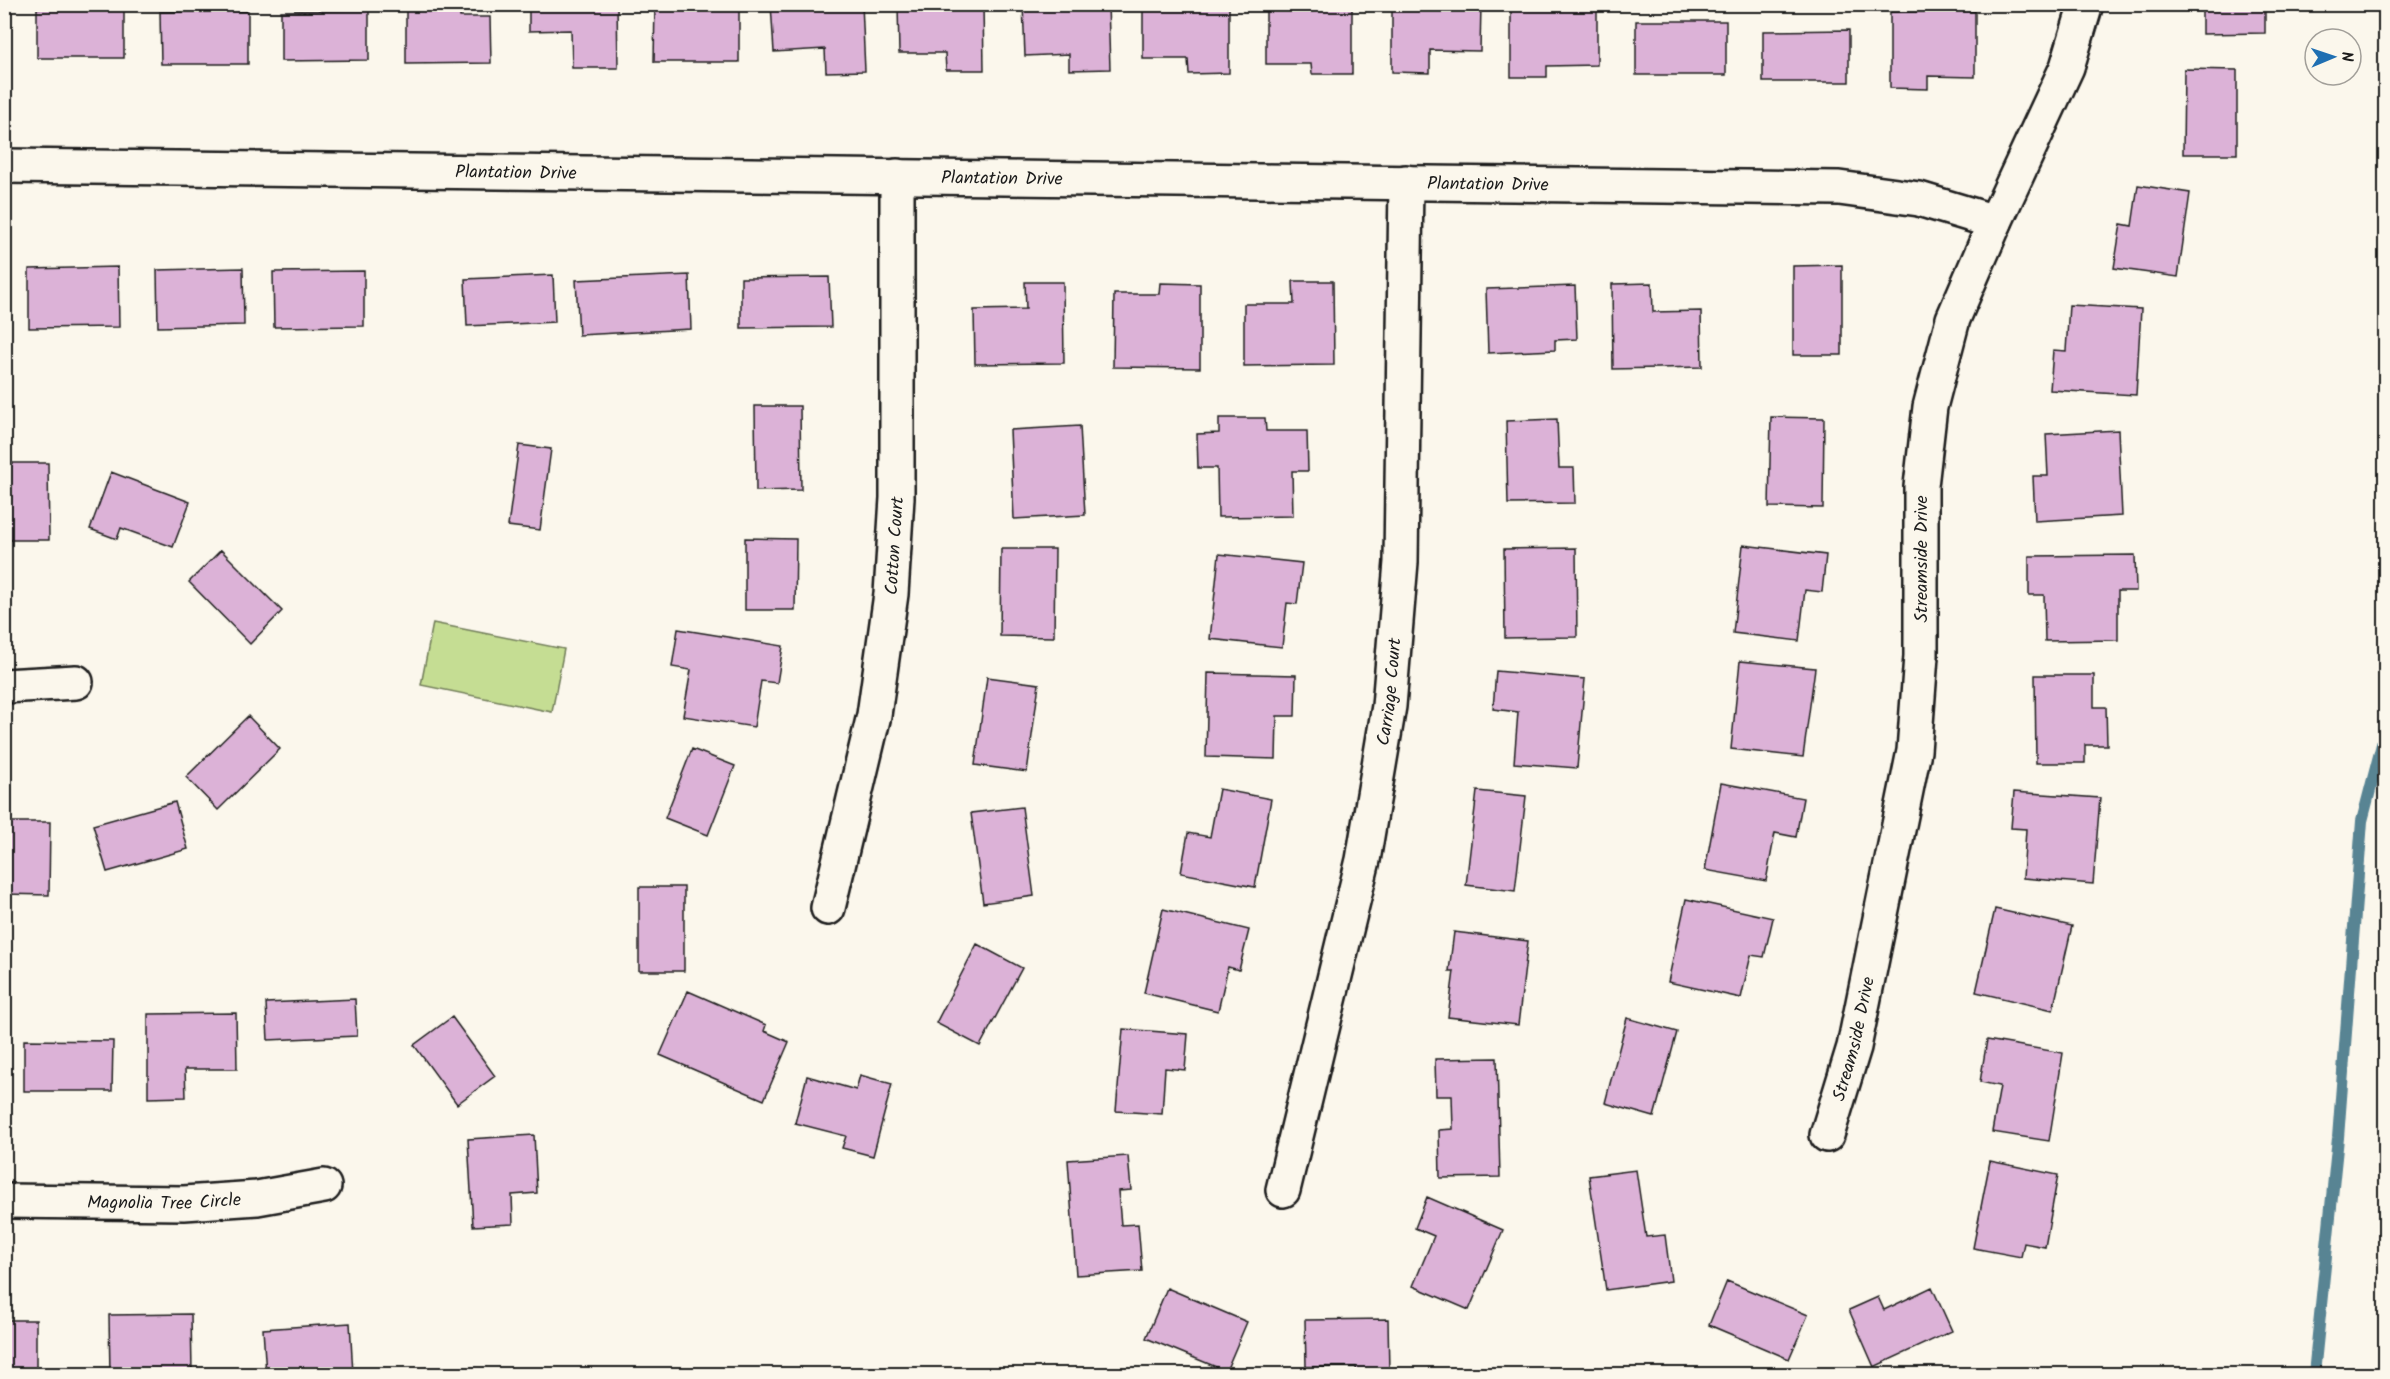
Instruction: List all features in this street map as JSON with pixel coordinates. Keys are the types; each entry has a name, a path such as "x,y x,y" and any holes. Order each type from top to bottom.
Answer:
{"street":[{"name":"Streamside Drive","path":"1827,1135 1854,1047 1914,751 1922,656 1921,486 1930,407 1953,319 2067,67 2086,4"},
{"name":"Plantation Drive","path":"4,165 1839,188 1919,199 1995,222"},
{"name":"Cotton Court","path":"828,908 874,715 891,594 897,498 897,176"},
{"name":"Carriage Court","path":"1283,1190 1363,860 1389,706 1401,562 1406,182"},
{"path":"4,687 76,682"},
{"name":"Magnolia Tree Circle","path":"4,1200 184,1203 257,1198 324,1186"}],"green space":[{"path":"433,623 564,649 552,712 421,685"}],"building":[{"path":"406,4 460,4 460,17 490,17 491,63 406,64"},
{"path":"529,4 617,4 618,68 572,68 571,30 529,31"},
{"path":"655,4 739,4 739,62 654,62"},
{"path":"771,4 862,4 865,71 826,72 825,49 774,52"},
{"path":"898,4 983,4 984,70 946,70 945,53 899,53"},
{"path":"1023,4 1108,4 1110,69 1069,70 1069,54 1025,56"},
{"path":"1143,4 1229,4 1229,73 1189,74 1188,59 1143,59"},
{"path":"1266,4 1352,4 1352,74 1312,74 1311,64 1266,64"},
{"path":"1392,4 1481,4 1480,51 1430,50 1430,73 1392,72"},
{"path":"1511,4 1597,4 1597,65 1547,66 1547,77 1511,77"},
{"path":"2202,4 2265,4 2265,33 2202,34"},
{"path":"37,8 124,8 124,58 37,58"},
{"path":"369,10 369,60 281,61 281,11"},
{"path":"248,11 248,64 161,64 160,12"},
{"path":"1975,11 1975,77 1928,76 1928,89 1890,88 1890,12"},
{"path":"1636,21 1726,21 1726,75 1636,75"},
{"path":"1849,30 1849,82 1763,82 1763,31"},
{"path":"2184,69 2237,70 2237,154 2183,154"},
{"path":"2138,185 2190,193 2178,277 2114,268 2121,224 2132,226"},
{"path":"1842,265 1842,355 1793,355 1793,266"},
{"path":"118,267 119,327 29,328 29,269"},
{"path":"243,268 244,325 158,327 157,270"},
{"path":"364,271 364,326 274,327 273,272"},
{"path":"553,275 555,322 467,326 465,279"},
{"path":"689,275 691,329 579,335 576,280"},
{"path":"829,277 831,327 741,328 741,278"},
{"path":"1293,281 1333,281 1334,365 1244,366 1244,304 1294,304"},
{"path":"1025,282 1063,282 1064,363 975,364 974,310 1026,309"},
{"path":"1160,283 1200,284 1200,368 1113,367 1114,294 1159,294"},
{"path":"1652,283 1653,312 1701,311 1702,367 1613,369 1612,284"},
{"path":"1575,286 1577,339 1555,340 1555,350 1488,353 1486,289"},
{"path":"2069,305 2141,309 2136,395 2050,390 2053,350 2066,351"},
{"path":"755,406 800,406 801,490 756,491"},
{"path":"1771,417 1824,418 1823,508 1769,507"},
{"path":"1219,418 1265,418 1266,431 1307,431 1308,471 1292,471 1293,516 1218,517 1217,468 1198,468 1197,434 1219,433"},
{"path":"1557,419 1559,468 1574,468 1575,503 1508,504 1506,421"},
{"path":"1080,426 1085,515 1014,519 1010,430"},
{"path":"2118,430 2122,516 2035,521 2033,476 2048,476 2046,434"},
{"path":"519,445 551,449 540,530 508,526"},
{"path":"4,463 48,463 49,540 4,540"},
{"path":"111,472 190,502 173,547 121,528 117,539 90,529"},
{"path":"745,538 796,539 795,610 745,610"},
{"path":"1743,545 1826,555 1822,592 1805,590 1799,641 1733,633"},
{"path":"1576,548 1577,637 1505,638 1504,549"},
{"path":"1001,549 1055,549 1054,637 1000,636"},
{"path":"221,550 282,611 250,644 189,582"},
{"path":"1219,554 1302,563 1297,604 1287,603 1282,647 1210,639"},
{"path":"2135,555 2136,591 2118,591 2118,640 2045,641 2044,595 2029,595 2029,556"},
{"path":"678,629 783,646 777,683 761,681 754,727 683,716 691,670 672,667"},
{"path":"1740,661 1815,668 1803,757 1731,749"},
{"path":"1496,671 1585,679 1577,768 1514,763 1518,712 1493,709"},
{"path":"1208,673 1296,675 1295,716 1277,716 1276,759 1206,757"},
{"path":"2035,675 2094,675 2094,707 2106,707 2107,745 2085,745 2085,763 2036,763"},
{"path":"987,677 1039,684 1027,772 975,765"},
{"path":"248,716 280,749 218,810 186,777"},
{"path":"692,749 735,766 708,835 665,818"},
{"path":"1721,783 1803,798 1796,837 1775,833 1766,881 1705,870"},
{"path":"1219,789 1271,799 1255,887 1181,873 1188,833 1210,837"},
{"path":"1477,791 1526,796 1515,891 1466,885"},
{"path":"2014,792 2100,798 2093,884 2023,878 2026,829 2011,828"},
{"path":"175,802 188,849 107,872 93,825"},
{"path":"1022,807 1034,896 983,903 971,813"},
{"path":"4,822 50,822 49,895 4,894"},
{"path":"639,887 684,887 684,971 639,971"},
{"path":"1686,899 1773,918 1764,957 1751,955 1741,998 1668,982"},
{"path":"1163,909 1249,930 1239,970 1228,967 1218,1011 1144,993"},
{"path":"1995,909 2072,926 2053,1010 1976,992"},
{"path":"1454,932 1528,941 1518,1025 1448,1017 1454,971 1449,971"},
{"path":"977,944 1022,968 980,1046 936,1023"},
{"path":"688,991 766,1025 764,1031 789,1042 764,1100 660,1055"},
{"path":"355,999 357,1036 268,1040 266,1003"},
{"path":"236,1013 237,1069 185,1069 186,1097 148,1098 148,1014"},
{"path":"452,1017 495,1076 457,1104 414,1045"},
{"path":"1627,1018 1677,1032 1654,1117 1605,1103"},
{"path":"1123,1029 1188,1034 1185,1070 1165,1068 1162,1114 1116,1111"},
{"path":"24,1040 113,1041 112,1091 24,1091"},
{"path":"1987,1040 2063,1053 2049,1141 1992,1132 2000,1086 1980,1082"},
{"path":"1497,1058 1500,1177 1440,1178 1439,1130 1453,1129 1452,1096 1436,1096 1435,1059"},
{"path":"860,1075 892,1084 873,1156 842,1148 846,1136 795,1123 807,1076 856,1090"},
{"path":"534,1135 537,1193 512,1195 513,1224 473,1226 468,1139"},
{"path":"1128,1156 1131,1190 1118,1191 1121,1225 1138,1224 1142,1271 1076,1275 1068,1160"},
{"path":"1990,1161 2058,1175 2045,1247 2024,1243 2021,1257 1973,1248"},
{"path":"1636,1170 1646,1237 1665,1235 1671,1281 1606,1290 1589,1176"},
{"path":"1427,1197 1503,1230 1469,1310 1413,1286 1434,1236 1415,1228"},
{"path":"1727,1281 1808,1315 1789,1359 1709,1325"},
{"path":"1932,1287 1952,1331 1874,1367 1849,1310 1878,1297 1884,1310"},
{"path":"1167,1288 1247,1322 1226,1371 1146,1338"},
{"path":"191,1314 192,1374 110,1374 109,1315"},
{"path":"1388,1319 1389,1374 1357,1374 1356,1367 1306,1367 1305,1320"},
{"path":"4,1320 36,1320 36,1374 4,1374"},
{"path":"350,1323 353,1374 266,1374 263,1329"}],"waterway":[{"path":"2314,1374 2338,1138 2362,821 2386,729"}]}
